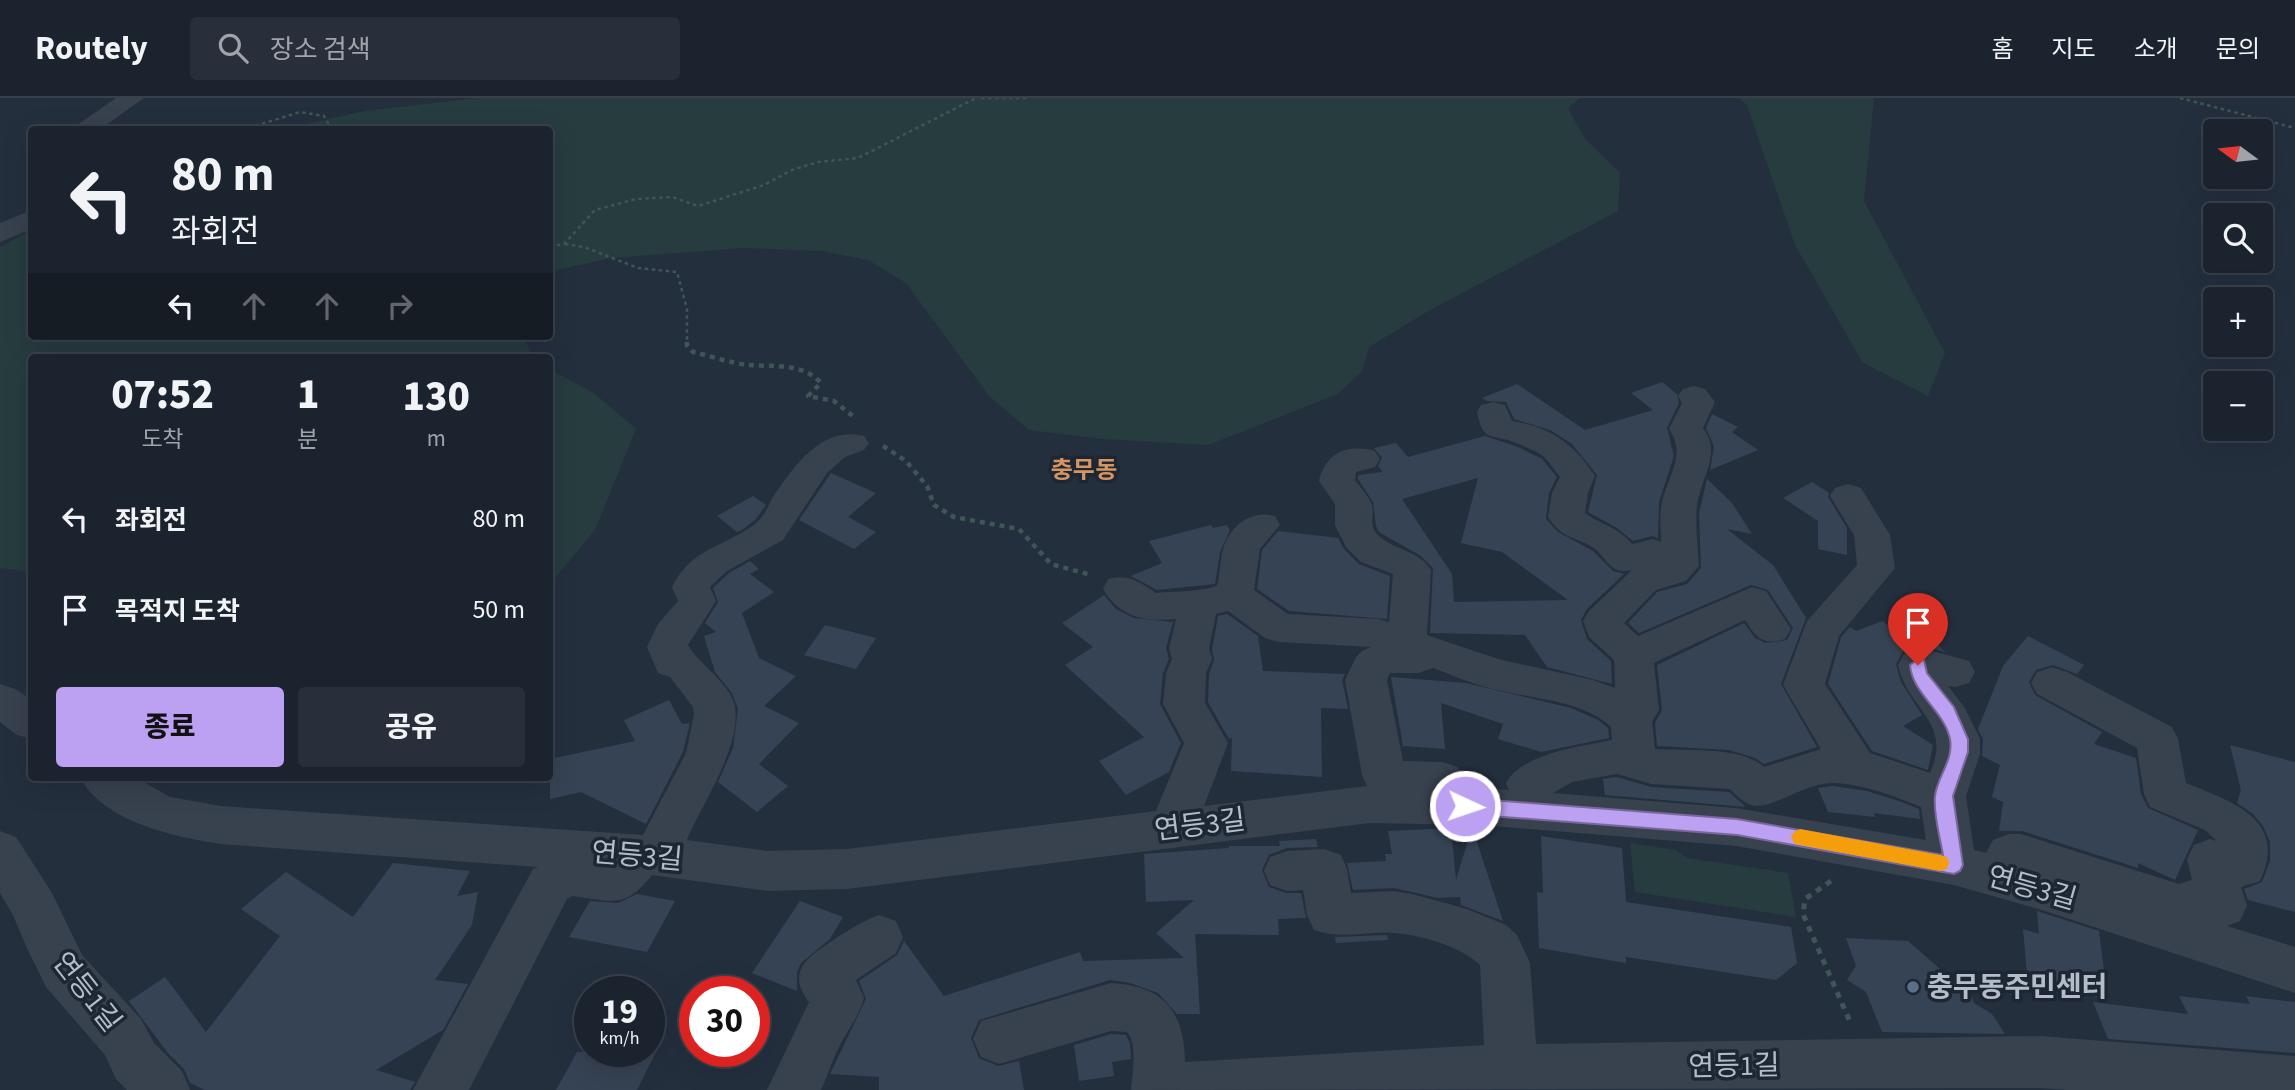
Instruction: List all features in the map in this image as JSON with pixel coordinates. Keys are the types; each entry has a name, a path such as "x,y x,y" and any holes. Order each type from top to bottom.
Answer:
{"street":[{"path":"88,126 132,98"},
{"path":"0,234 28,220"},
{"path":"1680,566 1679,505 1695,452 1694,439 1686,429 1698,410 1699,402 1694,396"},
{"path":"1493,412 1496,426 1502,430 1524,433 1546,446 1552,446 1578,476 1570,493 1566,517 1586,531 1606,539 1624,559 1653,552 1680,566"},
{"path":"440,1090 550,884 568,875 618,881 649,855 707,755 715,714 714,703 684,666 673,662 674,656 667,647 669,636 697,601 691,587 693,580 711,564 770,531 818,461 844,444"},
{"path":"1363,459 1350,461 1340,467 1337,481 1353,503 1353,525 1359,538 1374,553 1406,565 1412,570 1420,658 1387,657 1377,660 1369,669 1366,680 1384,775 1392,779 1461,780 1465,806"},
{"path":"1848,496 1871,535 1875,568 1821,631 1804,685 1855,767"},
{"path":"1122,589 1150,608 1216,600 1238,586 1241,548 1247,535 1262,525"},
{"path":"1634,656 1603,627 1603,621 1643,580 1673,572 1680,566"},
{"path":"1216,600 1279,628 1378,633 1494,674 1593,696 1616,706 1637,764 1741,772 1757,788 1791,773 1839,765 1855,767 1944,796"},
{"path":"1172,829 1206,743 1184,704 1186,673 1192,659 1189,649 1216,600"},
{"path":"1634,656 1752,601 1770,629"},
{"path":"1528,783 1542,779 1561,767 1626,737 1638,710 1637,684 1632,666 1634,656"},
{"path":"1954,865 1944,796 1959,752 1959,739 1948,712 1919,674 1918,665 1925,664 1955,672"},
{"path":"2009,880 2009,854 2021,853 2179,905 2190,901 2223,906 2210,859 2243,867 2243,835 2221,817 2166,794 2157,739 2052,683"},
{"path":"0,700 28,720"},
{"name":"연등3길","path":"107,781 142,807 162,815 208,824 649,855 767,871 847,869 1368,804 1465,806 1737,827 1954,865 2295,970"},
{"name":"연등1길","path":"0,850 35,908 43,931 64,971 123,1037 135,1061 163,1090"},
{"path":"1287,871 1324,869 1331,915 1394,912 1412,915 1466,930 1489,941 1500,950 1505,963 1512,1070"},
{"path":"794,1090 823,1025 836,1008 839,998 824,982 824,974 878,937"},
{"path":"999,1039 1111,1007 1125,1006 1151,1018 1157,1027 1158,1090"},
{"name":"연등1길","path":"1173,1090 1230,1084 1512,1070 1868,1063 2040,1062 2295,1082"}],"path":[{"path":"564,244 595,210 636,199 672,197 698,206 765,185 792,170 870,153 975,98"},
{"path":"981,98 1029,98"},
{"path":"2180,98 2295,128"},
{"path":"256,126 300,113 324,116 330,126"},
{"path":"553,246 564,244 584,247 638,268 677,272 683,285 690,324 687,346 693,352 747,365 778,364 813,374 821,383 808,396 822,397 846,407 855,418 844,444 882,445 906,461 927,486 934,505 954,517 1019,529 1027,533 1043,557 1054,565 1070,572 1107,576 1118,582 1122,589"},
{"path":"1806,925 1868,1063"}],"green space":[{"path":"477,98 1580,98 1568,108 1585,139 1620,173 1618,211 1430,310 1369,347 1362,371 1338,394 1208,445 1103,439 1029,430 989,396 906,283 868,260 821,251 743,248 611,258 557,270 553,273 553,126 298,126 365,111"},
{"path":"1739,98 1874,98 1864,201 1945,353 1928,396 1863,363 1795,245 1747,105"},
{"path":"28,232 28,340 525,340 532,354 28,354 28,572 0,568 0,247"},
{"path":"553,372 594,393 636,429 595,530 553,580"},
{"path":"1630,843 1676,850 1687,858 1788,873 1796,917 1635,892"}],"building":[{"path":"1662,382 1677,394 1679,403 1667,428 1674,456 1659,502 1658,538 1652,536 1633,541 1617,528 1588,512 1597,475 1572,444 1550,430 1514,419 1506,402 1487,401 1482,398 1517,384 1585,430 1653,410 1631,393"},
{"path":"1712,414 1738,427 1732,432 1758,450 1710,470 1714,447 1706,428"},
{"path":"1485,436 1518,447 1542,459 1557,477 1549,493 1546,519 1558,532 1593,551 1613,571 1624,574 1587,609 1581,620 1587,639 1611,661 1612,684 1547,667 1525,635 1430,633 1433,568 1421,556 1379,532 1373,502 1358,479 1358,475 1383,472 1378,466 1382,458 1374,448 1396,443 1408,457","holes":["1478,478 1461,543 1502,552 1568,600 1454,602 1452,574 1402,499"]},
{"path":"831,473 876,493 848,517 876,532 854,549 799,520"},
{"path":"1707,479 1732,503 1752,534 1727,529 1773,565 1806,618 1781,684 1817,747 1764,764 1755,758 1729,750 1657,746 1655,723 1662,710 1657,665 1744,623 1755,638 1765,643 1787,640 1793,628 1768,590 1751,585 1639,633 1628,623 1657,592 1687,584 1701,568 1699,513"},
{"path":"1812,482 1829,493 1828,497 1847,528 1847,555 1818,549 1818,521 1783,498"},
{"path":"753,496 766,505 756,519 742,530 737,532 717,516"},
{"path":"1211,525 1213,528 1227,525 1230,530 1220,552 1215,584 1157,590 1131,576 1162,563 1149,541"},
{"path":"1278,531 1338,538 1344,549 1359,564 1390,576 1387,619 1289,611 1257,589 1262,550"},
{"path":"750,561 759,569 750,574 774,592 742,613 759,658 796,676 764,706 799,723 759,764 788,786 757,812 718,782 733,748 738,709 732,693 715,672 704,636 716,632 705,623 718,602 713,588 729,573"},
{"path":"1104,595 1116,609 1134,618 1173,622 1166,648 1169,659 1163,673 1160,704 1181,743 1169,772 1126,795 1099,761 1144,737 1065,665 1093,647 1062,623"},
{"path":"1227,614 1258,636 1263,671 1345,674 1342,680 1348,709 1321,708 1322,777 1231,771 1232,738 1229,739 1208,702 1209,674 1214,660 1212,649 1218,616"},
{"path":"1883,621 1897,633 1926,632 1945,652 1924,646 1903,651 1896,664 1901,682 1922,715 1903,726 1933,745 1928,770 1872,751 1828,684 1841,637 1850,627 1856,631"},
{"path":"825,625 876,638 856,669 804,655"},
{"path":"2028,636 2084,665 2077,674 2053,665 2036,670 2029,682 2035,695 2102,732 2094,744 2136,758 2141,794 2148,808 2198,830 2175,880 2138,863 2138,868 2022,831 1999,831 2003,802 1992,797 2000,765 1982,756 1983,739 1978,729 2003,666"},
{"path":"1391,677 1466,683 1571,708 1598,720 1608,728 1609,738 1541,752 1498,739 1503,724 1441,703 1445,749 1403,746"},
{"path":"669,700 682,724 690,723 683,752 646,824 581,792 550,799 553,758 635,741 624,720"},
{"path":"2230,745 2295,762 2295,912 2248,900 2244,889 2262,882 2270,861 2270,842 2263,826 2253,814 2237,803 2241,790"},
{"path":"1617,777 1651,787 1729,792 1746,807 1605,795 1603,779"},
{"path":"1833,786 1867,791 1899,801 1919,809 1920,819 1874,813 1875,817 1828,812 1818,788"},
{"path":"1472,827 1503,921 1461,905 1460,897 1438,898 1394,888 1353,890 1347,863 1386,861 1385,854 1392,854 1388,831 1451,828 1456,880"},
{"path":"1541,836 1622,848 1626,902 1791,927 1797,963 1776,980 1626,957 1626,963 1539,948 1537,892 1543,893"},
{"path":"1316,839 1318,847 1287,848 1269,855 1262,870 1269,887 1286,893 1301,893 1306,918 1278,919 1279,935 1195,934 1200,1014 1177,1014 1158,993 1130,983 1110,980 979,1020 971,1038 979,1058 998,1066 1019,1061 1024,1090 879,1090 879,1077 830,1074 866,999 859,981 897,955 904,941 944,996 1080,952 1083,961 1184,958 1156,933 1194,900 1146,902 1144,854 1229,846 1280,846 1279,841"},
{"path":"393,863 470,871 457,896 478,892 472,925 435,980 468,984 443,1030 376,1070 415,1082 410,1090 205,1090 190,1083 184,1069 167,1052 129,1001 165,977 206,1032 280,936 241,909 286,872 353,917"},
{"path":"637,894 675,901 647,952 569,937 590,901 618,903"},
{"path":"800,901 843,917 830,939 801,963 797,972 797,991 770,980 770,976 752,973"},
{"path":"2037,911 2099,931 2108,1001 2027,974 2023,929 2039,934"},
{"path":"1387,935 1388,940 1336,943 1335,937"},
{"name":"충무동주민센터","path":"1846,938 1908,941 1971,996 1974,1003 1992,1014 2005,1034 1882,1032 1866,992 1847,980 1856,966"},
{"path":"2179,996 2250,1004 2246,996 2295,1002 2295,1053 2108,1039 2093,1002 2188,1014"},
{"path":"1111,1034 1126,1035 1131,1059 1112,1062 1114,1076 1079,1081 1074,1045"},
{"path":"574,1057 574,1067 648,1067 637,1090 556,1090"}],"slow traffic":[{"path":"1800,837 1940,863"}],"place":[{"name":"충무동주민센터","path":"1913,987"}],"district":[{"name":"충무동","path":"1084,470"}],"route":[{"path":"1465,806 1737,827 1954,865 1944,796 1959,752 1959,739 1948,712 1919,674 1918,665"}]}
